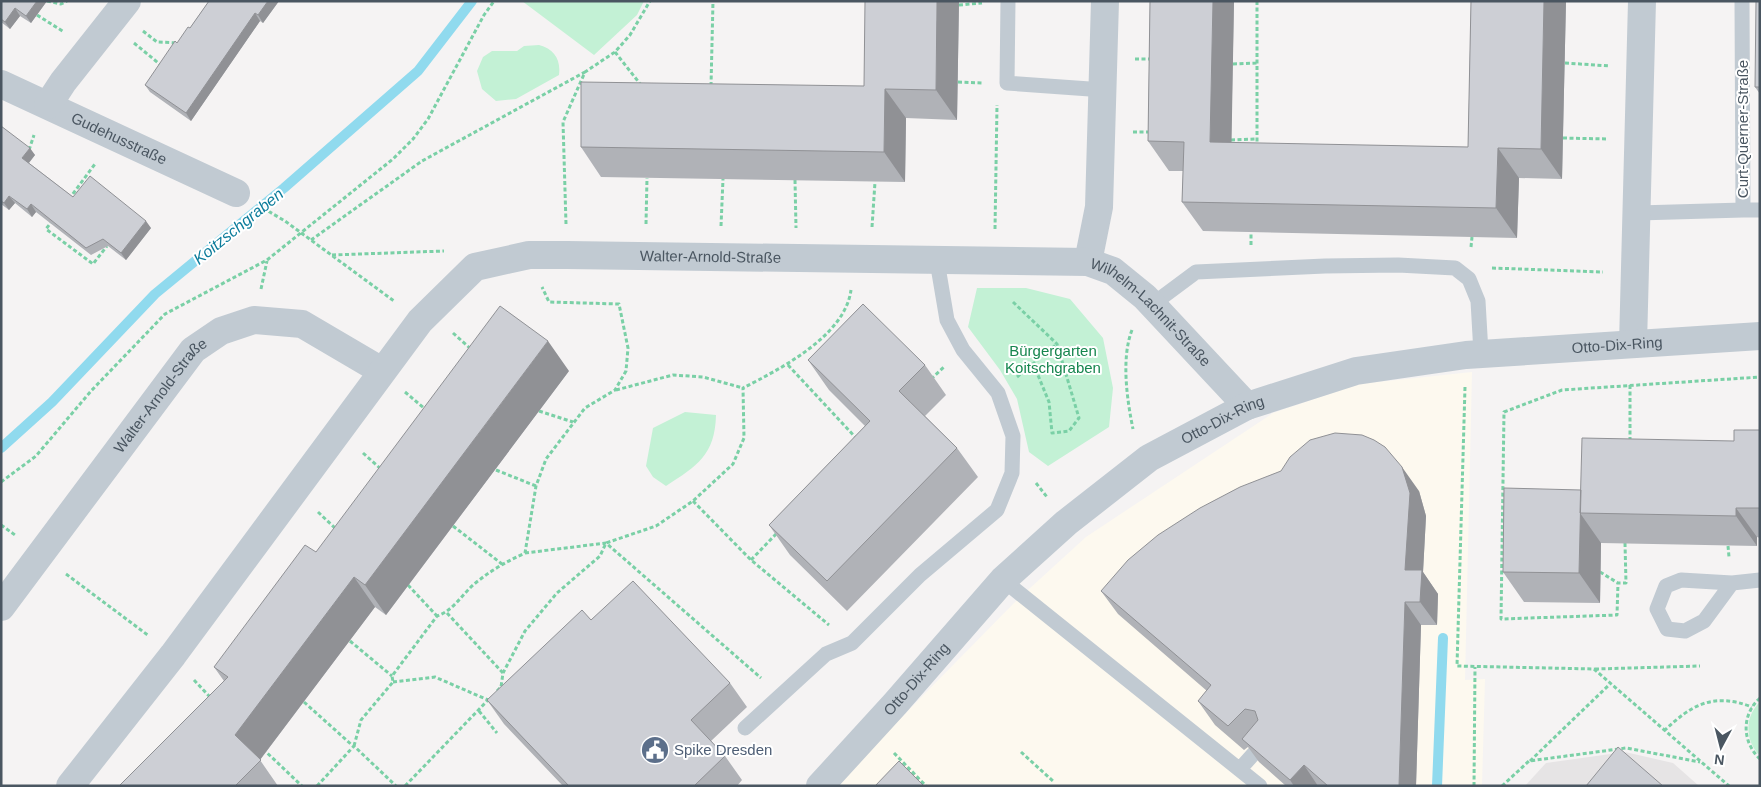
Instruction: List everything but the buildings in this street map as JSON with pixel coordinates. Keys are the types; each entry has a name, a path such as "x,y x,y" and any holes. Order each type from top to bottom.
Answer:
{"street":[{"name":"Wilhelm-Lachnit-Straße","path":"1105,1 1100,207 1088,262 1112,271 1149,300 1246,406"},
{"path":"1633,344 1638,213 1642,1"},
{"path":"48,105 63,82 118,13"},
{"name":"Gudehusstraße","path":"1,84 236,193"},
{"name":"Walter-Arnold-Straße","path":"475,268 529,255 1088,262"},
{"path":"70,786 173,654 338,430 425,316 475,268"},
{"name":"Walter-Arnold-Straße","path":"1,607 194,350 221,331 254,320 302,324 382,371"},
{"name":"Otto-Dix-Ring","path":"820,786 895,704 1003,580 1066,523 1149,458 1246,406 1356,371 1473,354 1760,336"}],"lane":[{"path":"1008,1 1002,84 1104,90"},
{"name":"Curt-Querner-Straße","path":"1638,213 1743,210 1742,1"},
{"path":"1743,210 1760,210"},
{"path":"745,728 826,654 852,643 920,575 997,510 1012,473 1013,436 998,394 963,350 947,320 937,261"},
{"path":"1149,300 1196,272 1325,266 1398,265 1454,268 1469,279 1478,301 1473,354"},
{"path":"1003,580 1260,786"},
{"path":"1732,583 1704,621 1685,631 1667,629 1657,609 1666,586 1681,580 1732,583 1760,580"},
{"path":"1240,769 1265,741"}],"path":[{"path":"47,1 61,4 67,1"},
{"path":"1,482 36,456 91,391 165,314 267,260 393,159 413,139 428,119 484,15 494,1"},
{"path":"312,240 422,161 585,72 615,52 630,35 650,1"},
{"path":"713,1 711,89 720,89"},
{"path":"1256,1 1257,153"},
{"path":"959,5 988,2"},
{"path":"118,13 157,42 181,44 178,47"},
{"path":"118,13 166,70"},
{"path":"615,52 644,89"},
{"path":"1233,64 1257,63"},
{"path":"1565,63 1640,68"},
{"path":"567,255 563,122 585,72"},
{"path":"958,82 1002,84 994,260"},
{"path":"1102,132 1160,132"},
{"path":"65,205 114,137"},
{"path":"1563,138 1638,140"},
{"path":"1231,140 1257,139"},
{"path":"646,255 647,178"},
{"path":"720,257 723,180"},
{"path":"796,180 796,258"},
{"path":"525,553 536,486 546,459 585,408 615,390 672,375 703,376 743,388 788,365 832,329 850,301 863,260 875,182"},
{"path":"55,218 46,229 93,264 107,246"},
{"path":"285,221 473,351"},
{"path":"332,255 462,251 475,268"},
{"path":"529,255 549,302 619,304 628,348 626,371 615,390"},
{"path":"1454,268 1636,274"},
{"path":"1149,300 1128,340 1126,396 1136,444 1149,458"},
{"path":"1013,302 1056,344 1080,418 1069,431 1052,433 1049,402 1033,363"},
{"path":"998,394 1056,344"},
{"path":"1473,354 1458,666 1594,669 1700,666"},
{"path":"788,365 863,445"},
{"path":"382,371 429,413"},
{"path":"1618,583 1617,615 1501,619 1504,412 1562,390 1760,377"},
{"path":"1630,385 1630,450"},
{"path":"392,676 437,616 447,613 476,582 502,564 525,553 606,543 656,526 693,501 733,464 744,438 743,388"},
{"path":"539,411 573,422"},
{"path":"338,430 384,473"},
{"path":"496,470 536,486"},
{"path":"294,491 338,530"},
{"path":"693,501 751,560 852,643"},
{"path":"453,526 502,564"},
{"path":"751,560 782,528"},
{"path":"404,786 501,687 503,673 525,631 541,610 558,593 600,556 606,543"},
{"path":"606,543 781,695"},
{"path":"1600,572 1618,583 1626,583 1625,544"},
{"path":"408,585 437,616"},
{"path":"447,613 503,673"},
{"path":"350,641 392,676 393,682"},
{"path":"1474,786 1475,667"},
{"path":"1594,669 1729,786"},
{"path":"317,786 354,746 361,720 393,682 435,677 488,700"},
{"path":"1502,786 1611,683"},
{"path":"1760,698 1752,707 1745,726 1750,746 1760,759"},
{"path":"304,702 396,786"},
{"path":"1664,731 1684,712 1711,702 1740,702 1752,707"},
{"path":"479,711 497,733"},
{"path":"1529,761 1626,748 1700,762"},
{"path":"1022,752 1054,782"},
{"path":"898,757 926,786"},
{"path":"911,781 916,776"}],"shaded area":[{"path":"1472,372 1465,680 1485,679 1482,786 834,786 1017,600 1086,537 1273,413 1359,384"},
{"path":"1625,752 1673,763 1699,786 1525,786 1546,763"}],"green space":[{"path":"522,1 644,1 637,15 594,55"},
{"path":"539,45 549,49 558,60 559,75 516,99 496,101 482,89 477,71 483,57 492,51 517,51 524,46"},
{"name":"Bürgergarten Koitschgraben","path":"977,288 1026,288 1070,299 1103,338 1113,388 1109,427 1048,466 1029,452 1017,399 1000,370 968,327"},
{"path":"685,412 716,415 715,429 708,450 702,458 687,472 666,486 653,477 646,466 653,428"},
{"path":"1760,702 1760,756 1751,743 1748,729 1751,715"}],"waterway":[{"name":"Koitzschgraben","path":"1,448 52,402 155,294 284,188 418,71 472,1"},
{"path":"1437,786 1443,638"}],"place":[{"name":"Spike Dresden","path":"655,750"}]}
